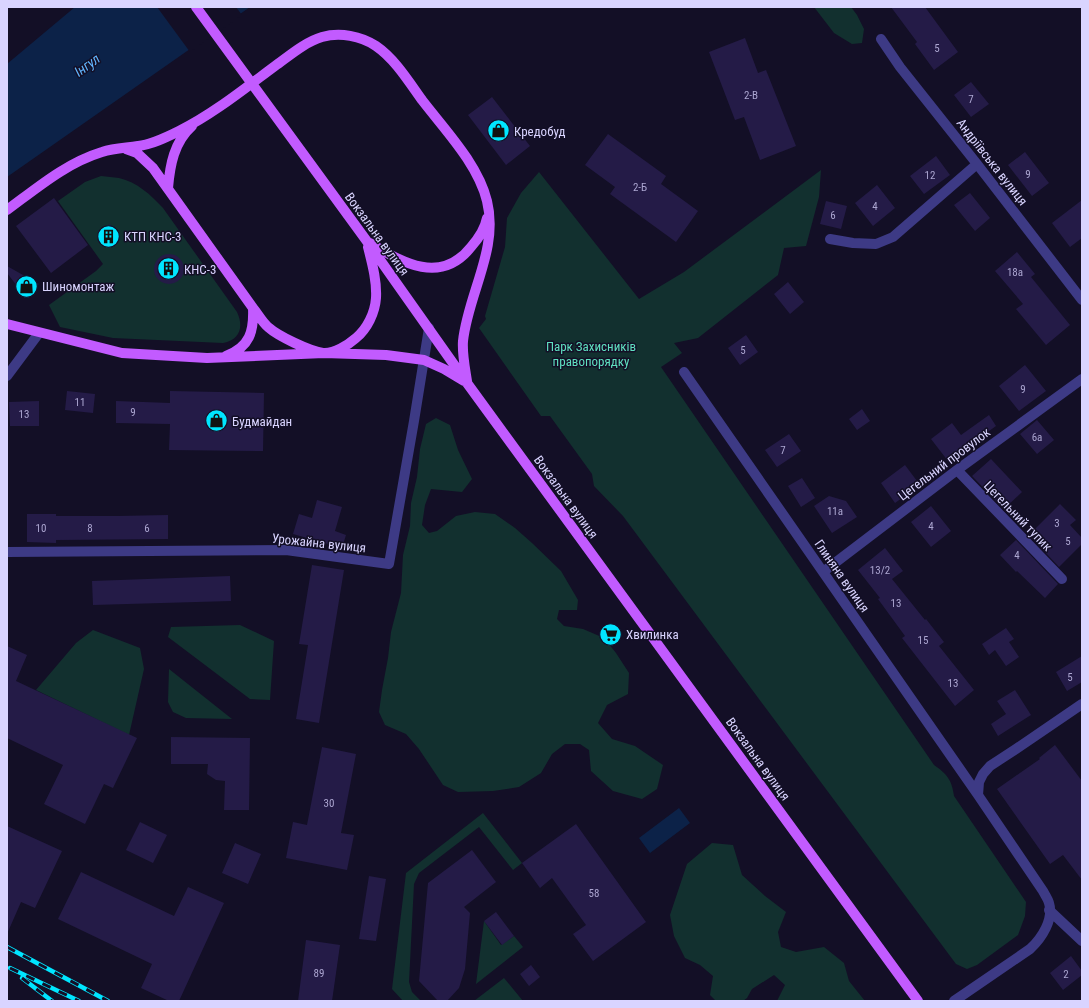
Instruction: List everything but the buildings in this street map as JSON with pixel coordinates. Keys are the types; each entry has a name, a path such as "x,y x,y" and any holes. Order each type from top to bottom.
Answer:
{"main road":[{"name":"Вокзальна вулиця","path":"196,7 276,115 467,383 918,1001"},
{"path":"7,210 55,175 76,162 103,151 151,143 178,132 200,119 298,49 312,41 322,37 334,35 350,36 365,40 375,45 386,54 473,167 484,191 489,210 490,233 480,275 469,310 463,342 463,359 467,383"},
{"path":"168,188 170,168 178,143 188,130 200,119"},
{"path":"123,147 144,158 168,188 268,327 279,335 295,343 324,353 336,350 350,343 363,332 371,318 376,298 372,263 366,240"},
{"path":"366,240 403,262 419,267 434,269 449,265 467,253 477,241 486,224 489,210"},
{"path":"207,358 228,356 240,349 249,338 252,328 253,308"},
{"path":"7,324 122,353 207,358 324,353 386,355 424,360 444,369 467,383"}],"street":[{"name":"Андріївська вулиця","path":"881,39 900,67 978,164 1082,300"},
{"path":"830,239 853,243 876,244 893,237 978,164"},
{"name":"Урожайна вулиця","path":"7,552 286,550 389,564 429,328"},
{"path":"7,376 39,333"},
{"name":"Глиняна вулиця","path":"684,372 978,795 1043,891 1049,903 1050,910"},
{"name":"Цегельний провулок","path":"823,572 957,470 1082,379"},
{"name":"Цегельний тупик","path":"957,470 1062,579"},
{"path":"978,795 979,782 983,774 990,766 1016,750 1082,704"},
{"path":"1050,910 1082,941"},
{"path":"954,1001 1036,944 1042,937 1046,928 1050,910"}],"green space":[{"path":"814,7 851,7 864,29 862,43 852,44 834,33"},
{"name":"Парк Захисників правопорядку","path":"821,170 819,197 806,246 784,248 778,275 698,338 674,343 682,353 661,367 934,765 948,778 952,786 954,796 1026,902 1025,916 1018,935 977,965 967,969 956,964 623,516 594,486 592,474 550,416 541,416 479,328 486,319 485,316 505,247 507,218 521,193 539,172 639,299 684,272"},
{"path":"101,176 119,178 138,186 149,194 163,208 237,312 240,328 237,336 223,343 113,338 60,327 49,305 96,271 103,264 58,201 85,182"},
{"path":"436,418 450,425 458,450 472,479 462,492 431,489 425,505 422,525 429,533 437,531 456,516 475,512 495,514 515,528 561,571 578,600 577,610 559,610 557,619 564,626 583,629 604,638 629,673 628,694 607,705 598,723 612,739 635,746 663,765 657,789 642,799 613,791 591,771 589,750 580,744 565,744 552,754 541,773 519,787 493,791 458,792 443,785 419,749 406,734 385,725 379,712 391,632 401,593 403,555 410,526 411,503 417,477 420,449 426,424"},
{"path":"240,625 274,641 270,700 250,699 168,637 171,627"},
{"path":"93,630 140,648 144,669 129,735 36,690 76,643"},
{"path":"169,669 232,719 186,718 173,712 168,702"},
{"path":"483,813 522,863 513,870 479,827 419,873 414,884 409,982 412,992 421,1001 403,1001 392,989 406,873"},
{"path":"712,843 733,845 742,875 765,896 786,912 778,932 781,947 796,952 824,947 844,963 849,981 865,1001 777,1001 785,985 774,975 752,989 747,998 743,1001 716,1001 710,995 713,976 700,965 685,958 674,936 670,915 687,864"},
{"path":"484,921 501,945 514,936 523,947 476,984"},
{"path":"504,978 523,1001 474,1001"}],"water":[{"name":"Інгул","path":"75,7 250,7 7,177 7,64"},
{"path":"679,808 690,823 650,853 639,838"}],"pier":[{"path":"157,7 236,7 242,15 190,52"}],"railway":[{"path":"7,947 108,1001"},
{"path":"10,968 79,1001"},
{"path":"22,978 52,1001"}],"place":[{"name":"Кредобуд","path":"499,131"},
{"name":"КТП КНС-3","path":"109,236"},
{"name":"КНС-3","path":"169,269"},
{"name":"Шиномонтаж","path":"27,286"},
{"name":"Будмайдан","path":"217,421"},
{"name":"Хвилинка","path":"610,634"}]}
